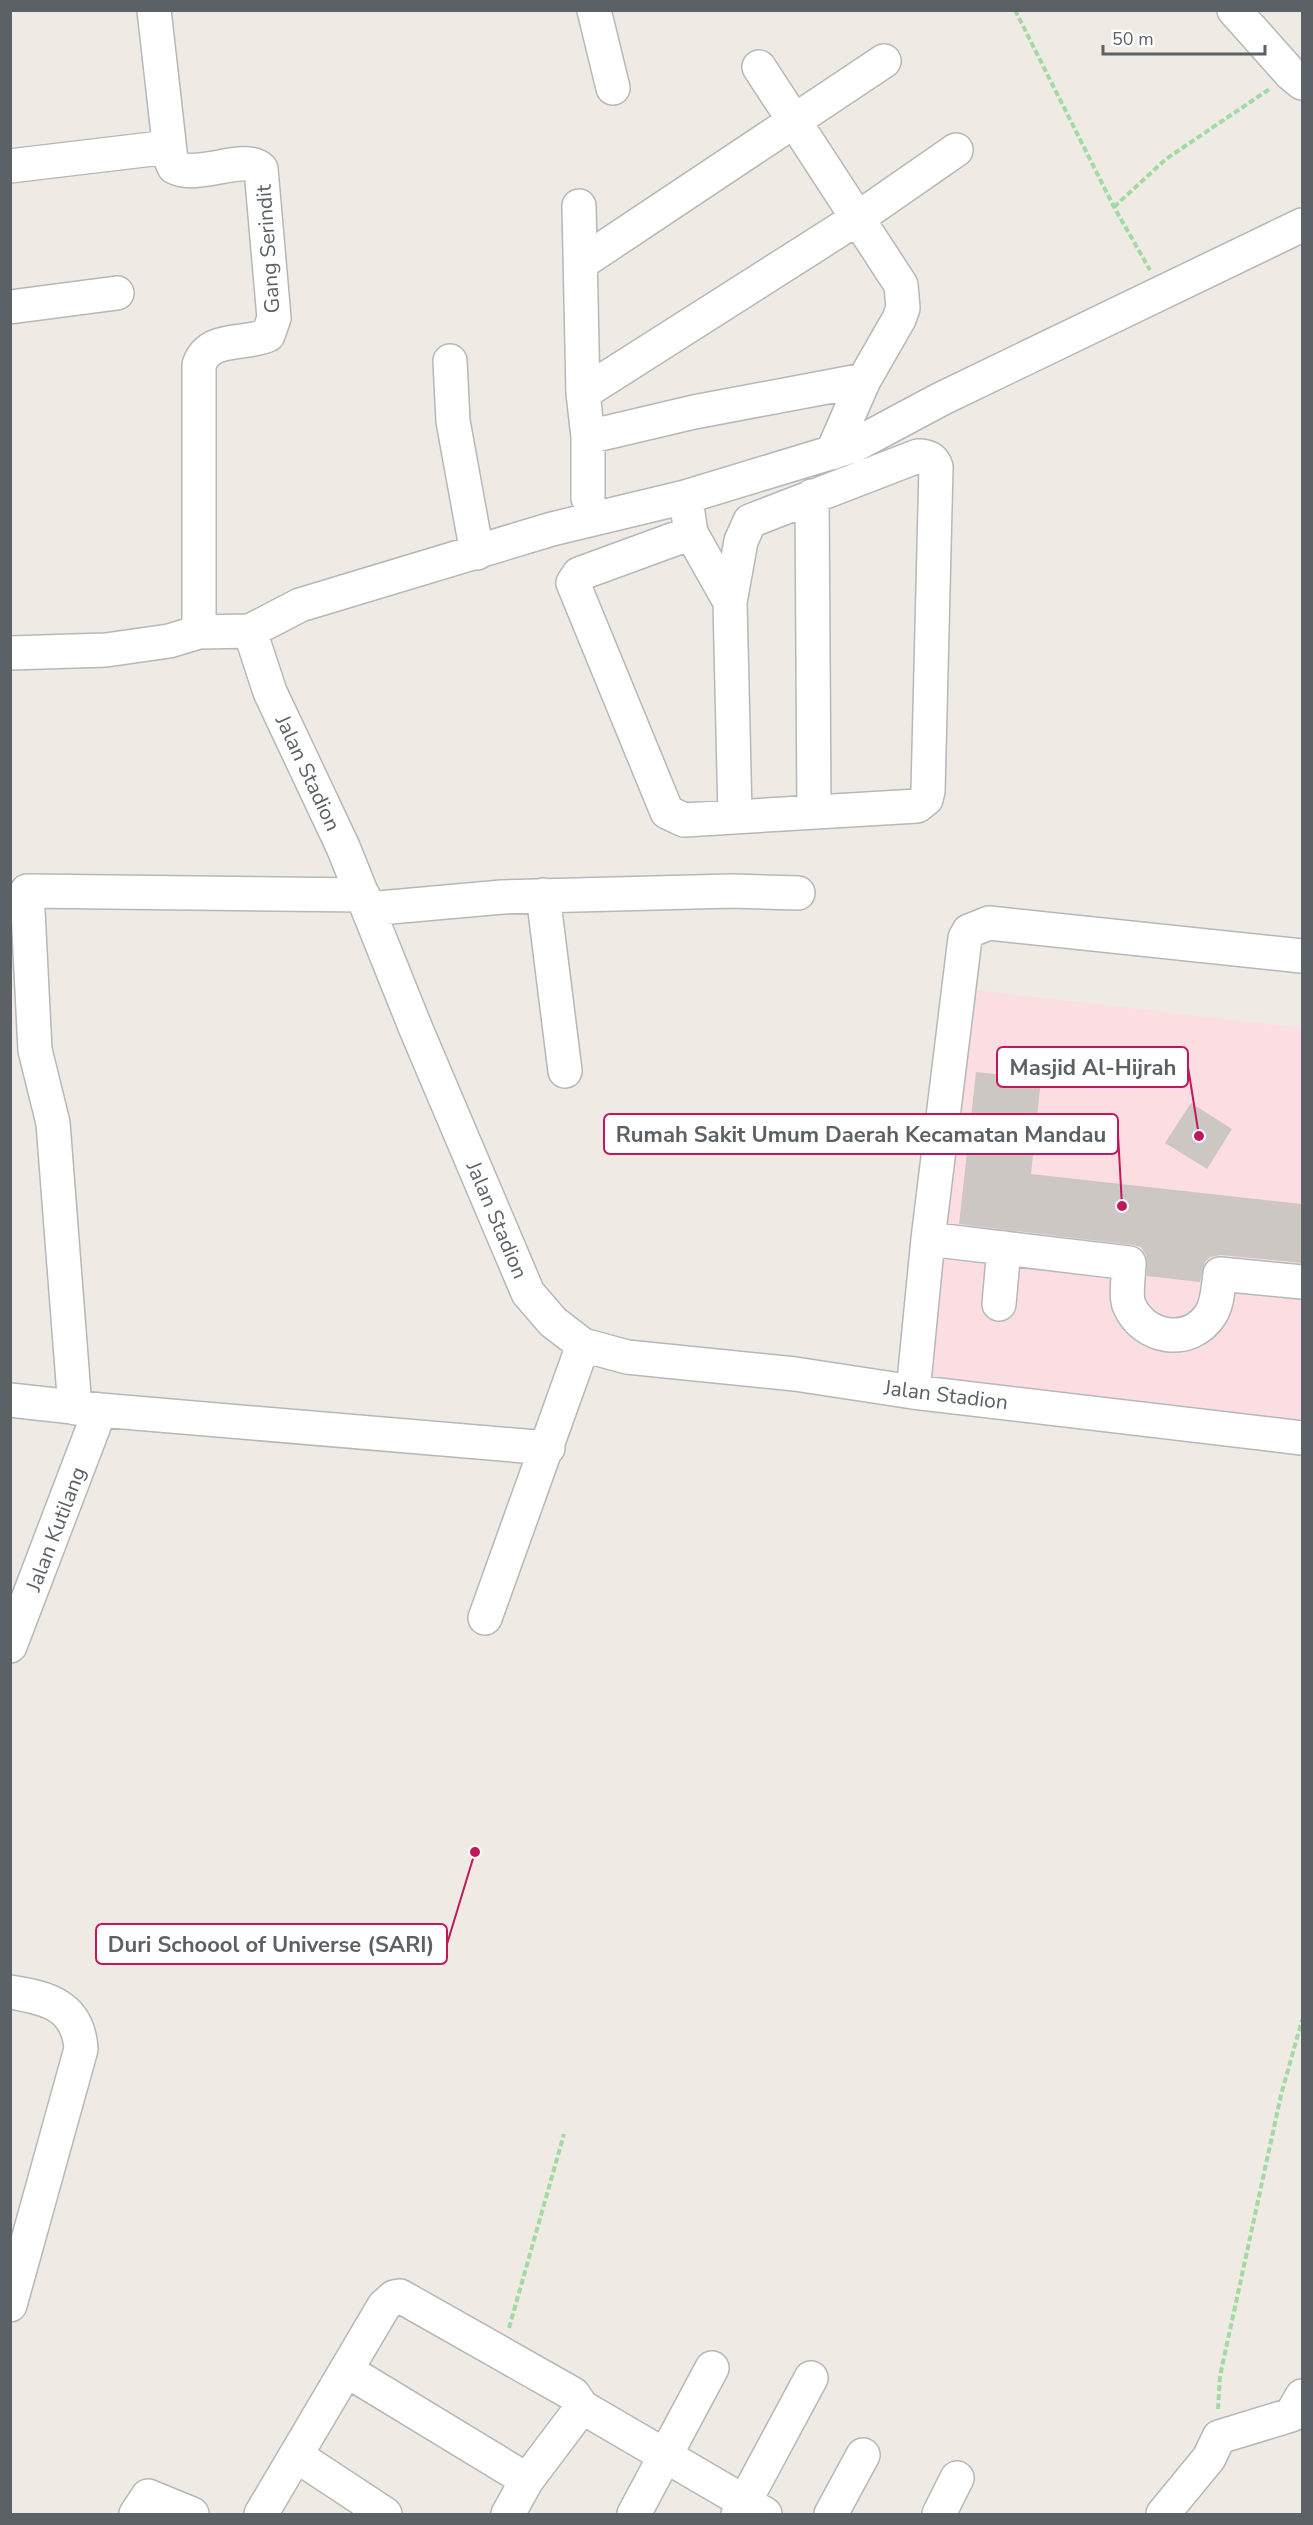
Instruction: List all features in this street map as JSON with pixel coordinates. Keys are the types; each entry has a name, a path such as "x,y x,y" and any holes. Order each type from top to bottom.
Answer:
{"street":[{"name":"Gang Serindit","path":"154,10 169,147 174,167 188,173 249,164 261,170 274,318 268,335 213,346 202,356 199,365 199,632"},
{"path":"594,10 613,88"},
{"path":"1234,10 1297,78"},
{"path":"581,262 884,61"},
{"path":"759,68 901,285 903,296 899,319 864,380 832,453"},
{"path":"10,166 169,147"},
{"path":"584,393 858,218 956,150"},
{"path":"579,206 584,393 588,437 588,498"},
{"path":"10,653 106,650 170,641 199,632 250,631 300,605 552,529 685,497 832,453 853,446 941,399 1302,225"},
{"path":"10,307 117,292"},
{"path":"450,361 453,421 477,553"},
{"path":"588,437 694,412 864,380"},
{"path":"691,533 579,574 574,588 667,812 684,820 735,815 917,806 926,799 928,791 936,468 934,460 926,456 918,456 750,521 741,541 730,602 735,815"},
{"path":"812,496 814,812"},
{"path":"685,497 691,533 730,602"},
{"name":"Jalan Stadion","path":"250,631 270,692 366,902 416,1029 528,1293 553,1322 582,1345 627,1357 795,1374 913,1392 1302,1438"},
{"path":"88,1409 52,1123 36,1050 27,891 366,902 732,891 798,893"},
{"path":"543,896 565,1071"},
{"path":"913,1392 928,1239 966,938 969,931 989,923 1302,956"},
{"path":"928,1239 1130,1263 1128,1303 1136,1317 1156,1334 1173,1336 1187,1334 1210,1316 1217,1301 1220,1274 1302,1282"},
{"path":"999,1304 1004,1248"},
{"path":"484,1618 548,1448 582,1345"},
{"path":"10,1400 88,1409 548,1448"},
{"name":"Jalan Kutilang","path":"10,1647 88,1409"},
{"path":"10,1992 46,1998 63,2009 80,2033 81,2049 10,2304"},
{"path":"261,2514 384,2306 388,2301 400,2296 502,2351 573,2394 582,2407 666,2456 749,2510 811,2378"},
{"path":"634,2514 712,2368"},
{"path":"346,2370 527,2480"},
{"path":"1163,2514 1209,2458 1219,2437 1290,2415 1302,2396"},
{"path":"508,2514 527,2480 582,2407"},
{"path":"831,2514 863,2455"},
{"path":"297,2456 385,2514"},
{"path":"939,2514 957,2478"},
{"path":"136,2514 148,2496 192,2514"}],"path":[{"path":"1015,10 1114,207 1162,291"},
{"path":"1114,207 1166,159 1297,78"},
{"path":"1219,2437 1217,2398 1220,2376 1281,2095 1302,2020"},
{"path":"502,2351 564,2134"}],"shaded area":[{"path":"966,989 1302,1028 1302,1429 922,1385"}],"building":[{"path":"976,1072 1041,1079 1031,1174 1302,1204 1302,1263 1221,1255 1210,1257 1205,1262 1200,1282 1147,1276 1146,1255 1141,1247 959,1224"},
{"path":"1191,1103 1232,1129 1207,1169 1165,1143"}],"place":[{"name":"Masjid Al-Hijrah","path":"1199,1136"},
{"name":"Rumah Sakit Umum Daerah Kecamatan Mandau","path":"1122,1206"},
{"name":"Duri Schoool of Universe (SARI)","path":"475,1852"}]}
